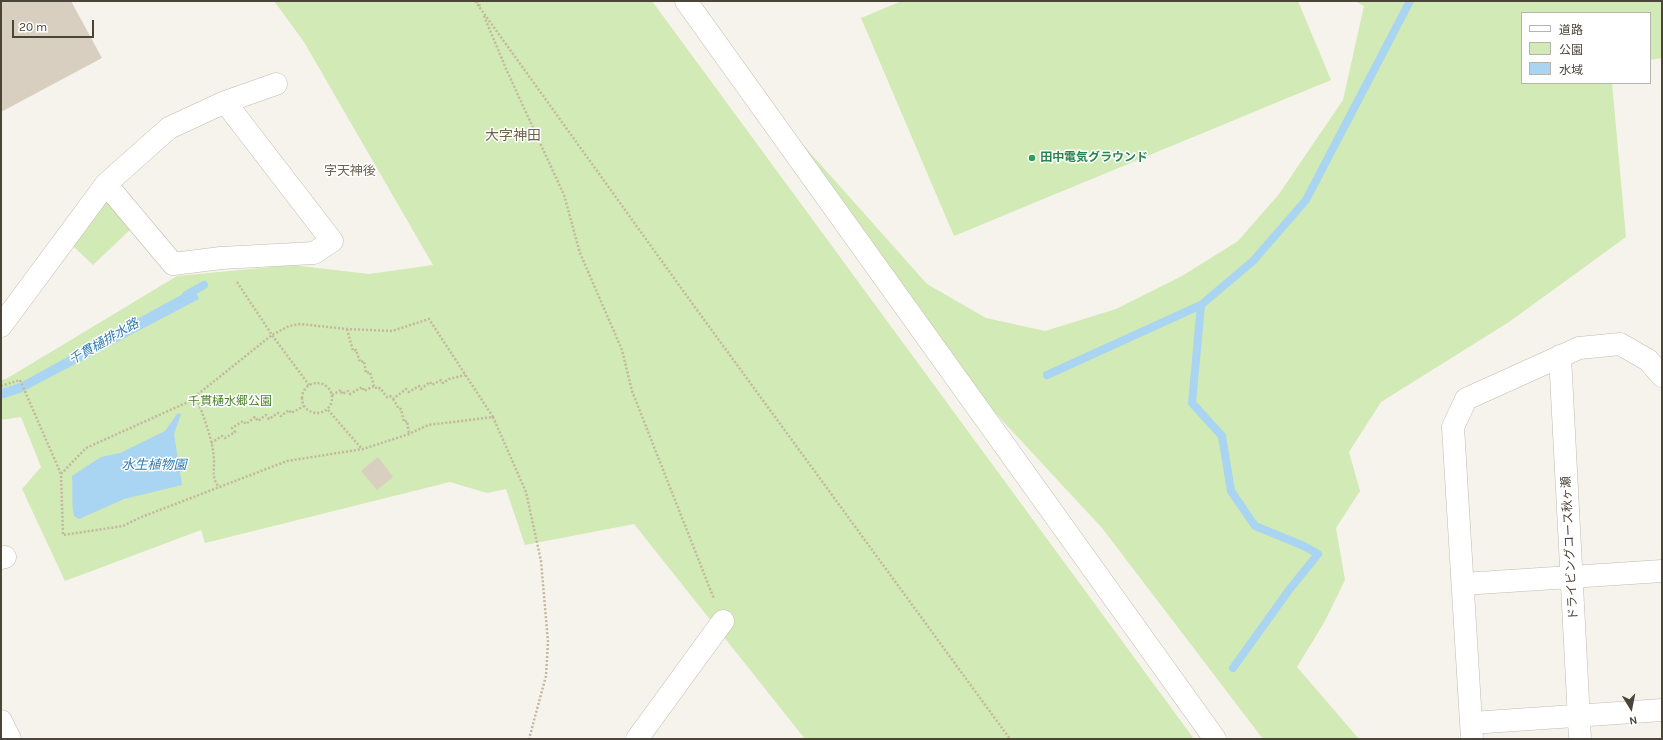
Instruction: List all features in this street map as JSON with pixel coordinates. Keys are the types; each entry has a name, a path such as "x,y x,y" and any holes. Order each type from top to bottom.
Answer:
{"street":[{"path":"686,1 1215,739"},
{"path":"1,326 106,184 169,128 225,102 276,84"},
{"path":"106,184 173,264 221,258 314,253 332,242 225,102"},
{"path":"1662,376 1648,360 1620,344 1579,348 1466,399 1452,427 1472,731 1579,717 1662,710"},
{"name":"ドライビングコース秋ヶ瀬","path":"1560,356 1580,739"},
{"path":"1462,584 1662,571"},
{"path":"637,739 723,622"},
{"path":"1,721 10,739"}],"path":[{"path":"476,1 689,299 1010,739"},
{"path":"482,11 507,71 564,195 580,253 622,350 632,391 723,622"},
{"path":"221,258 272,334 309,385"},
{"path":"60,474 86,448 188,402 272,334 289,326 300,324 348,329 392,331 429,319 493,417 526,492 541,561 548,642 546,676 529,739"},
{"path":"348,329 353,351 356,350 360,362 364,361 366,373 370,372 374,386 377,389 380,388 387,397 390,396 399,409 401,409 404,422 407,421 410,434"},
{"path":"393,399 406,389 409,392 419,386 421,389 430,382 432,385 441,380 443,383 465,375"},
{"path":"1,386 20,380 60,474 63,535 124,526 139,518 287,461 363,449 410,434 428,425 493,417"},
{"path":"321,383 329,388 332,394 332,402 328,410 319,414 314,414 306,409 302,395 309,385 321,383"},
{"path":"332,394 341,390 342,394 348,391 350,394 362,388 364,391 374,386"},
{"path":"196,395 211,443 214,461 213,475 215,483 219,487"},
{"path":"211,443 222,436 225,438 235,432 232,428 243,421 246,424 255,417 258,421 266,415 269,419 278,413 280,416 289,410 291,413 304,406"},
{"path":"328,410 363,449"}],"green space":[{"name":"千貫樋水郷公園","path":"274,1 652,1 1194,739 805,739 634,524 525,545 506,489 487,493 450,482 205,543 201,530 65,581 22,489 41,467 21,417 1,420 1,380 6,379 177,276 292,265 369,274 433,265 304,42"},
{"name":"田中電気グラウンド","path":"902,1 1298,1 1331,80 954,236 861,18"},
{"path":"1355,1 1662,1 1662,58 1651,60 1651,12 1521,12 1521,84 1612,84 1626,237 1509,322 1381,402 1349,452 1360,491 1336,528 1345,580 1325,621 1297,667 1359,739 1263,739 1102,528 948,362 780,119 927,284 986,318 1045,331 1116,309 1182,276 1238,241 1279,194 1343,100 1364,6"},
{"path":"106,201 131,229 93,265 73,246"}],"water":[{"path":"194,288 199,299 20,393 1,399 1,389 20,383"},
{"name":"水生植物園","path":"178,413 181,414 174,434 182,485 124,499 79,519 74,516 72,476 101,457 120,453 165,431"}],"building":[{"path":"1,1 71,1 102,58 1,112"},
{"path":"378,457 393,477 377,490 361,471"}],"waterway":[{"path":"1047,375 1201,305 1253,261 1306,200 1410,1"},
{"name":"千貫樋排水路","path":"186,295 204,285"},
{"path":"1201,305 1192,403 1222,436 1231,491 1255,526 1304,546 1318,554 1289,590 1233,668"}],"place":[{"name":"田中電気グラウンド","path":"1032,158"}],"district":[{"name":"大字神田","path":"513,136"},
{"name":"字天神後","path":"350,171"}]}
